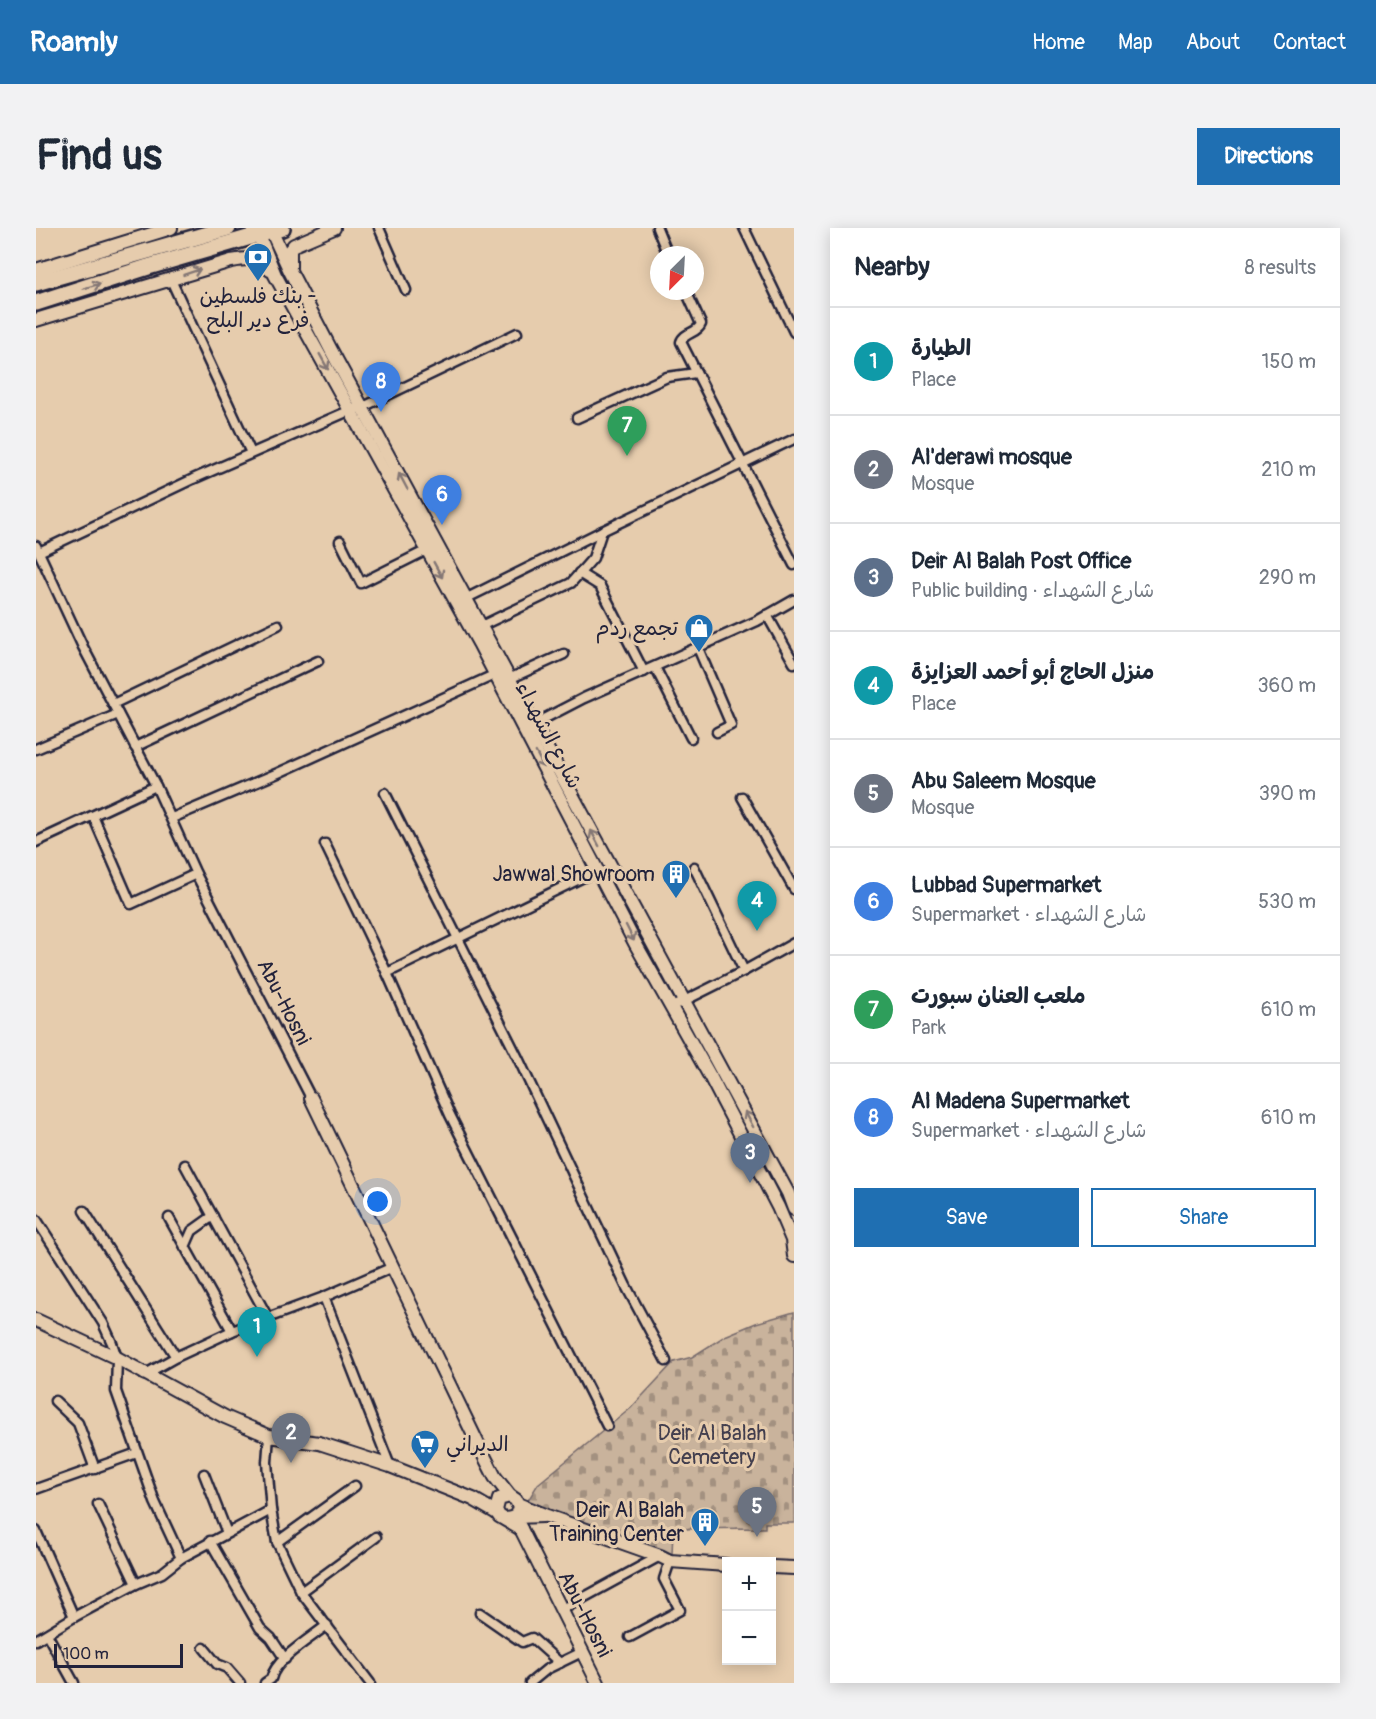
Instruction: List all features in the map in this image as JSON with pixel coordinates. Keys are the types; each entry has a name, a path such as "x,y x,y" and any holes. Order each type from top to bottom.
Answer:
{"highway":[{"path":"36,283 228,228"},
{"path":"36,303 268,230"}],"main road":[{"path":"36,270 171,228"},
{"path":"290,271 290,250 294,245 333,228"},
{"name":"شارع الشهداء","path":"268,230 363,407 462,601 494,675 529,727 685,1000 788,1193 794,1209"},
{"name":"شارع الشهداء","path":"268,230 275,275 427,550 481,626 509,679 529,727 635,943 711,1078 778,1207 792,1240 794,1256"},
{"path":"36,320 171,280 210,266 248,258 264,263 275,275"},
{"name":"Abu-Hosni","path":"310,1098 495,1477 509,1500"},
{"path":"36,1320 117,1358 144,1375 225,1417 269,1436 319,1443 390,1466 473,1499 506,1516 547,1516"},
{"path":"473,1499 509,1500 665,1558 722,1565"},
{"path":"506,1516 519,1512 509,1500"},
{"path":"506,1516 495,1506 509,1500"},
{"name":"Abu-Hosni","path":"506,1516 522,1530 598,1683"},
{"path":"776,1567 794,1568"}],"street":[{"path":"379,228 406,290"},
{"path":"657,228 664,246"},
{"path":"744,228 794,332"},
{"path":"171,280 251,453"},
{"path":"690,300 701,324 699,329 684,336 681,342 794,565"},
{"path":"38,549 251,453 363,407 517,333"},
{"path":"578,418 667,377 696,373"},
{"path":"462,601 646,508 743,465 794,439"},
{"path":"481,626 571,582 593,558 602,531"},
{"path":"340,541 361,583 427,550"},
{"name":"Abu-Hosni","path":"38,549 83,647 156,786 196,874 310,1098"},
{"path":"579,573 600,586 644,672"},
{"path":"529,727 584,698 698,648 794,600"},
{"path":"766,615 794,663"},
{"path":"113,704 278,625"},
{"path":"698,648 731,725 717,732"},
{"path":"509,679 564,654"},
{"path":"135,747 318,661"},
{"path":"655,667 691,738"},
{"path":"172,818 278,773 494,675"},
{"path":"36,749 118,714"},
{"path":"36,842 156,786"},
{"path":"385,793 550,1123 626,1286 666,1361"},
{"path":"742,797 794,890"},
{"path":"93,816 131,904 196,874"},
{"path":"325,844 387,973 450,1115 607,1426"},
{"path":"694,867 744,971"},
{"path":"387,973 598,870"},
{"path":"672,1007 794,943"},
{"path":"185,1165 268,1318"},
{"path":"84,1211 176,1357"},
{"path":"185,1247 192,1231 213,1216"},
{"path":"168,1218 232,1331"},
{"path":"36,1219 102,1323 117,1358 116,1391 155,1502 181,1558"},
{"path":"144,1375 232,1331 324,1297 393,1267"},
{"path":"324,1297 390,1466"},
{"path":"55,1401 78,1423 95,1468"},
{"path":"269,1436 267,1462 271,1510 277,1542 300,1592 370,1683"},
{"path":"36,1489 137,1453"},
{"path":"204,1474 227,1533"},
{"path":"277,1542 355,1486"},
{"path":"98,1504 136,1584"},
{"path":"36,1640 136,1584 162,1574 181,1558 271,1510"},
{"path":"36,1531 74,1617"},
{"path":"300,1592 376,1537"},
{"path":"210,1541 260,1628 272,1638 285,1659"},
{"path":"561,1610 665,1558"},
{"path":"630,1637 680,1610 663,1579 665,1558"},
{"path":"480,1613 522,1642 532,1638 560,1663"},
{"path":"265,1683 271,1680 273,1671 285,1659 327,1625"},
{"path":"47,1634 74,1683"},
{"path":"204,1648 218,1665 227,1668 240,1683"},
{"path":"530,1683 547,1669 582,1652"},
{"path":"273,1671 279,1683"}],"green space":[{"name":"Deir Al Balah Cemetery","path":"794,1312 794,1523 765,1523 765,1528 673,1529 672,1555 527,1502 538,1484 631,1408 674,1362 692,1357 725,1336 756,1323"}],"place":[{"name":"بنك فلسطين - فرع دير البلح","path":"258,282"},
{"name":"Al Madena Supermarket","path":"381,412"},
{"name":"ملعب العنان سبورت","path":"627,456"},
{"name":"Lubbad Supermarket","path":"442,525"},
{"name":"تجمع ردم","path":"699,654"},
{"name":"Jawwal Showroom","path":"676,900"},
{"name":"منزل الحاج أبو أحمد العزايزة","path":"757,931"},
{"name":"Deir Al Balah Post Office","path":"750,1183"},
{"name":"الطيارة","path":"257,1357"},
{"name":"Al'derawi mosque","path":"291,1463"},
{"name":"الديراني","path":"425,1470"},
{"name":"Abu Saleem Mosque","path":"757,1537"},
{"name":"Deir Al Balah Training Center","path":"705,1548"}]}
